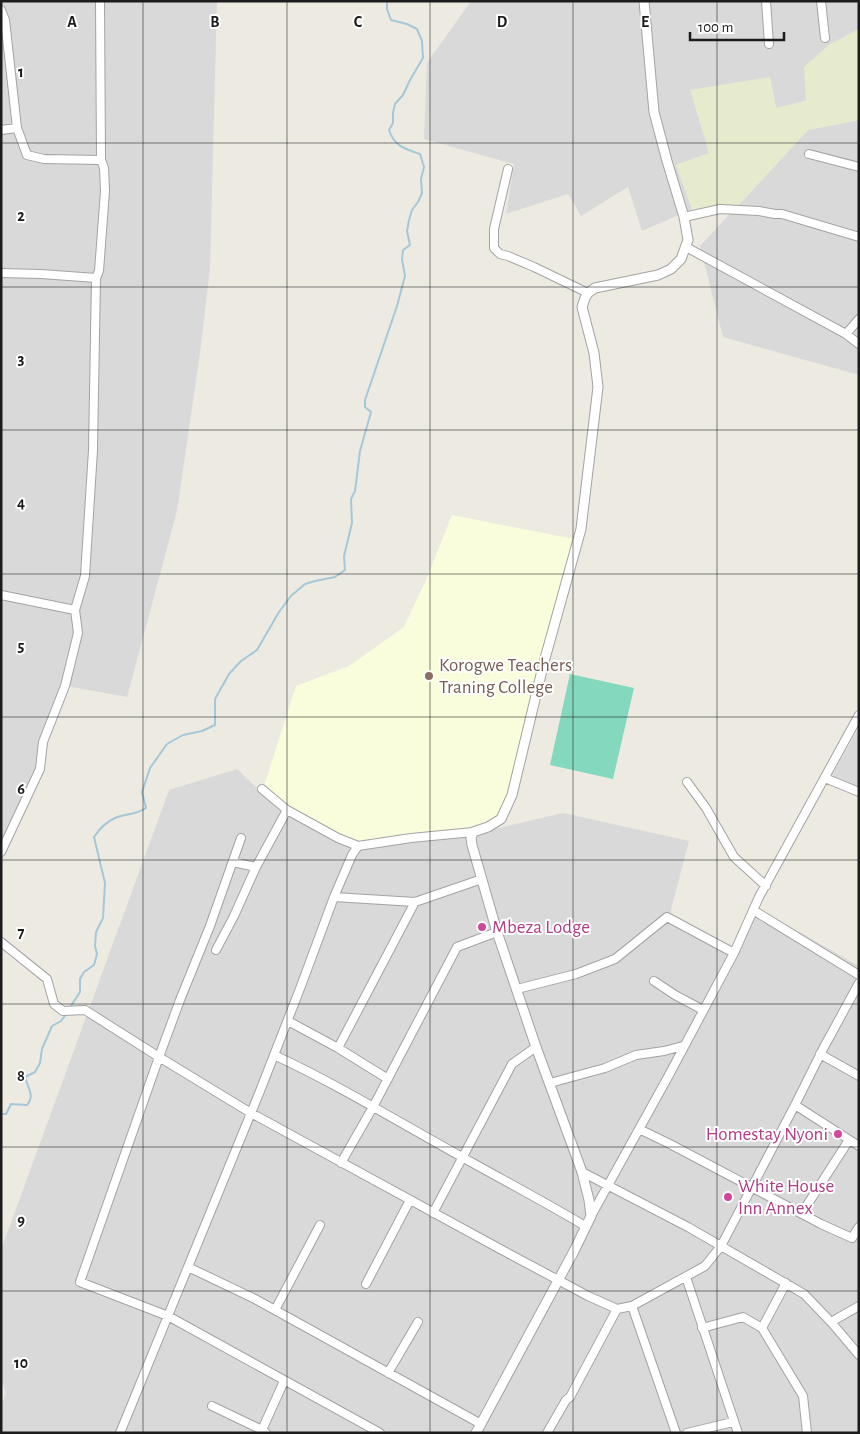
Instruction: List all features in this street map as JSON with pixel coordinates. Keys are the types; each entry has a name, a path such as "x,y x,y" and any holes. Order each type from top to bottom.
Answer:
{"street":[{"path":"1,852 40,769 43,742 65,686 78,632 75,610 85,576 93,450 96,278 99,271 105,191 104,168 101,160 100,1"},
{"path":"262,789 287,810 338,838 358,846 411,838 473,832 501,819 512,795 544,662 581,528 598,387 594,353 582,307 588,293 595,288 658,275 671,269 681,259 688,240 684,217 654,112 644,1"},
{"path":"766,1 770,44"},
{"path":"821,1 825,38"},
{"path":"1,10 5,20 17,128 27,155 44,159 101,160"},
{"path":"1,130 17,128"},
{"path":"809,154 859,167"},
{"path":"508,169 494,229 494,248 500,254 534,267 588,293"},
{"path":"684,217 720,209 759,210 782,214 859,237"},
{"path":"686,247 846,334 859,344"},
{"path":"1,273 96,278"},
{"path":"846,334 859,319"},
{"path":"1,595 75,610"},
{"path":"476,1433 734,953 753,910 859,715"},
{"path":"825,778 859,792"},
{"path":"687,782 706,808 734,857 766,886"},
{"path":"216,950 234,916 256,866 287,810"},
{"path":"473,832 471,838 472,845 498,932 536,1047 582,1172 591,1216"},
{"path":"242,838 159,1057 80,1282 168,1316 380,1433"},
{"path":"120,1433 288,1021 334,897 352,855 358,846"},
{"path":"233,862 256,866"},
{"path":"334,897 415,902 482,879"},
{"path":"338,1048 415,902"},
{"path":"753,910 859,975"},
{"path":"517,989 576,974 615,959 667,917 734,953"},
{"path":"341,1163 374,1107 457,947 498,932"},
{"path":"1,942 47,979 54,1004 63,1011 84,1010 251,1113 433,1213 588,1296 617,1309 632,1306 705,1266 721,1246 796,1105 820,1054 859,983"},
{"path":"654,981 703,1010"},
{"path":"288,1021 388,1078"},
{"path":"550,1084 605,1068 636,1055 683,1046"},
{"path":"433,1213 512,1064 536,1047"},
{"path":"820,1054 859,1076"},
{"path":"274,1055 311,1072 586,1226"},
{"path":"796,1105 859,1146"},
{"path":"639,1129 821,1224 852,1238 859,1227"},
{"path":"802,1213 849,1140"},
{"path":"582,1172 721,1246 804,1294 859,1355"},
{"path":"366,1284 410,1200"},
{"path":"275,1310 320,1225"},
{"path":"188,1267 255,1299 481,1424"},
{"path":"686,1277 738,1433"},
{"path":"762,1328 786,1283"},
{"path":"632,1306 676,1433"},
{"path":"831,1322 859,1306"},
{"path":"547,1433 562,1410 566,1400 570,1397 617,1309"},
{"path":"702,1328 743,1317 762,1328 803,1396 806,1433"},
{"path":"388,1374 418,1322"},
{"path":"212,1406 264,1431 284,1381"},
{"path":"687,1433 733,1422"}],"shaded area":[{"path":"1,1 217,1 210,269 177,511 127,697 61,685 39,741 36,768 1,842"},
{"path":"471,1 859,1 859,29 806,101 776,108 770,78 709,154 676,165 692,209 642,231 628,187 581,216 568,194 506,214 514,164 424,139 427,63"},
{"path":"859,29 859,120 808,130 738,206 692,209 676,165 709,153 690,90 770,77 776,108 806,101 804,67 830,44"},
{"path":"859,120 859,375 723,337 700,246 808,130"},
{"name":"Korogwe Teachers Traning College","path":"452,515 574,539 540,661 508,794 497,816 486,823 471,828 358,842 289,807 264,786 296,686 349,666 404,627 426,580"},
{"path":"859,727 859,797 827,784"},
{"path":"237,769 260,791 337,840 374,846 473,834 563,813 689,841 668,921 736,957 759,909 859,966 859,1433 1,1433 1,1406 6,1393 1,1379 1,1250 169,790"}],"green space":[{"path":"570,674 634,688 613,779 550,765"}],"waterway":[{"path":"69,1009 80,992 80,979 84,972 94,965 97,954 95,946 96,932 103,918 105,883 94,837 103,826 119,816 138,812 146,808 142,792 150,768 167,744 183,735 202,731 215,725 215,699 229,674 241,661 257,650 279,612 291,596 305,584 335,577 345,570 344,556 352,523 351,499 355,491 360,451 371,412 365,407 365,400 397,306 405,276 402,259 403,250 410,245 407,231 412,210 422,193 421,179 424,167 420,154 397,143 389,130 393,123 395,104 403,95 423,58 422,41 417,29 391,20 387,9 387,1"},
{"path":"1,1114 6,1114 11,1104 27,1105 29,1102 30,1092 25,1077 35,1072 40,1063 42,1049 52,1026 61,1021 67,1013"}],"place":[{"name":"Korogwe Teachers Traning College","path":"429,676"},
{"name":"Mbeza Lodge","path":"482,927"},
{"name":"Homestay Nyoni","path":"838,1134"},
{"name":"White House Inn Annex","path":"728,1197"}]}
